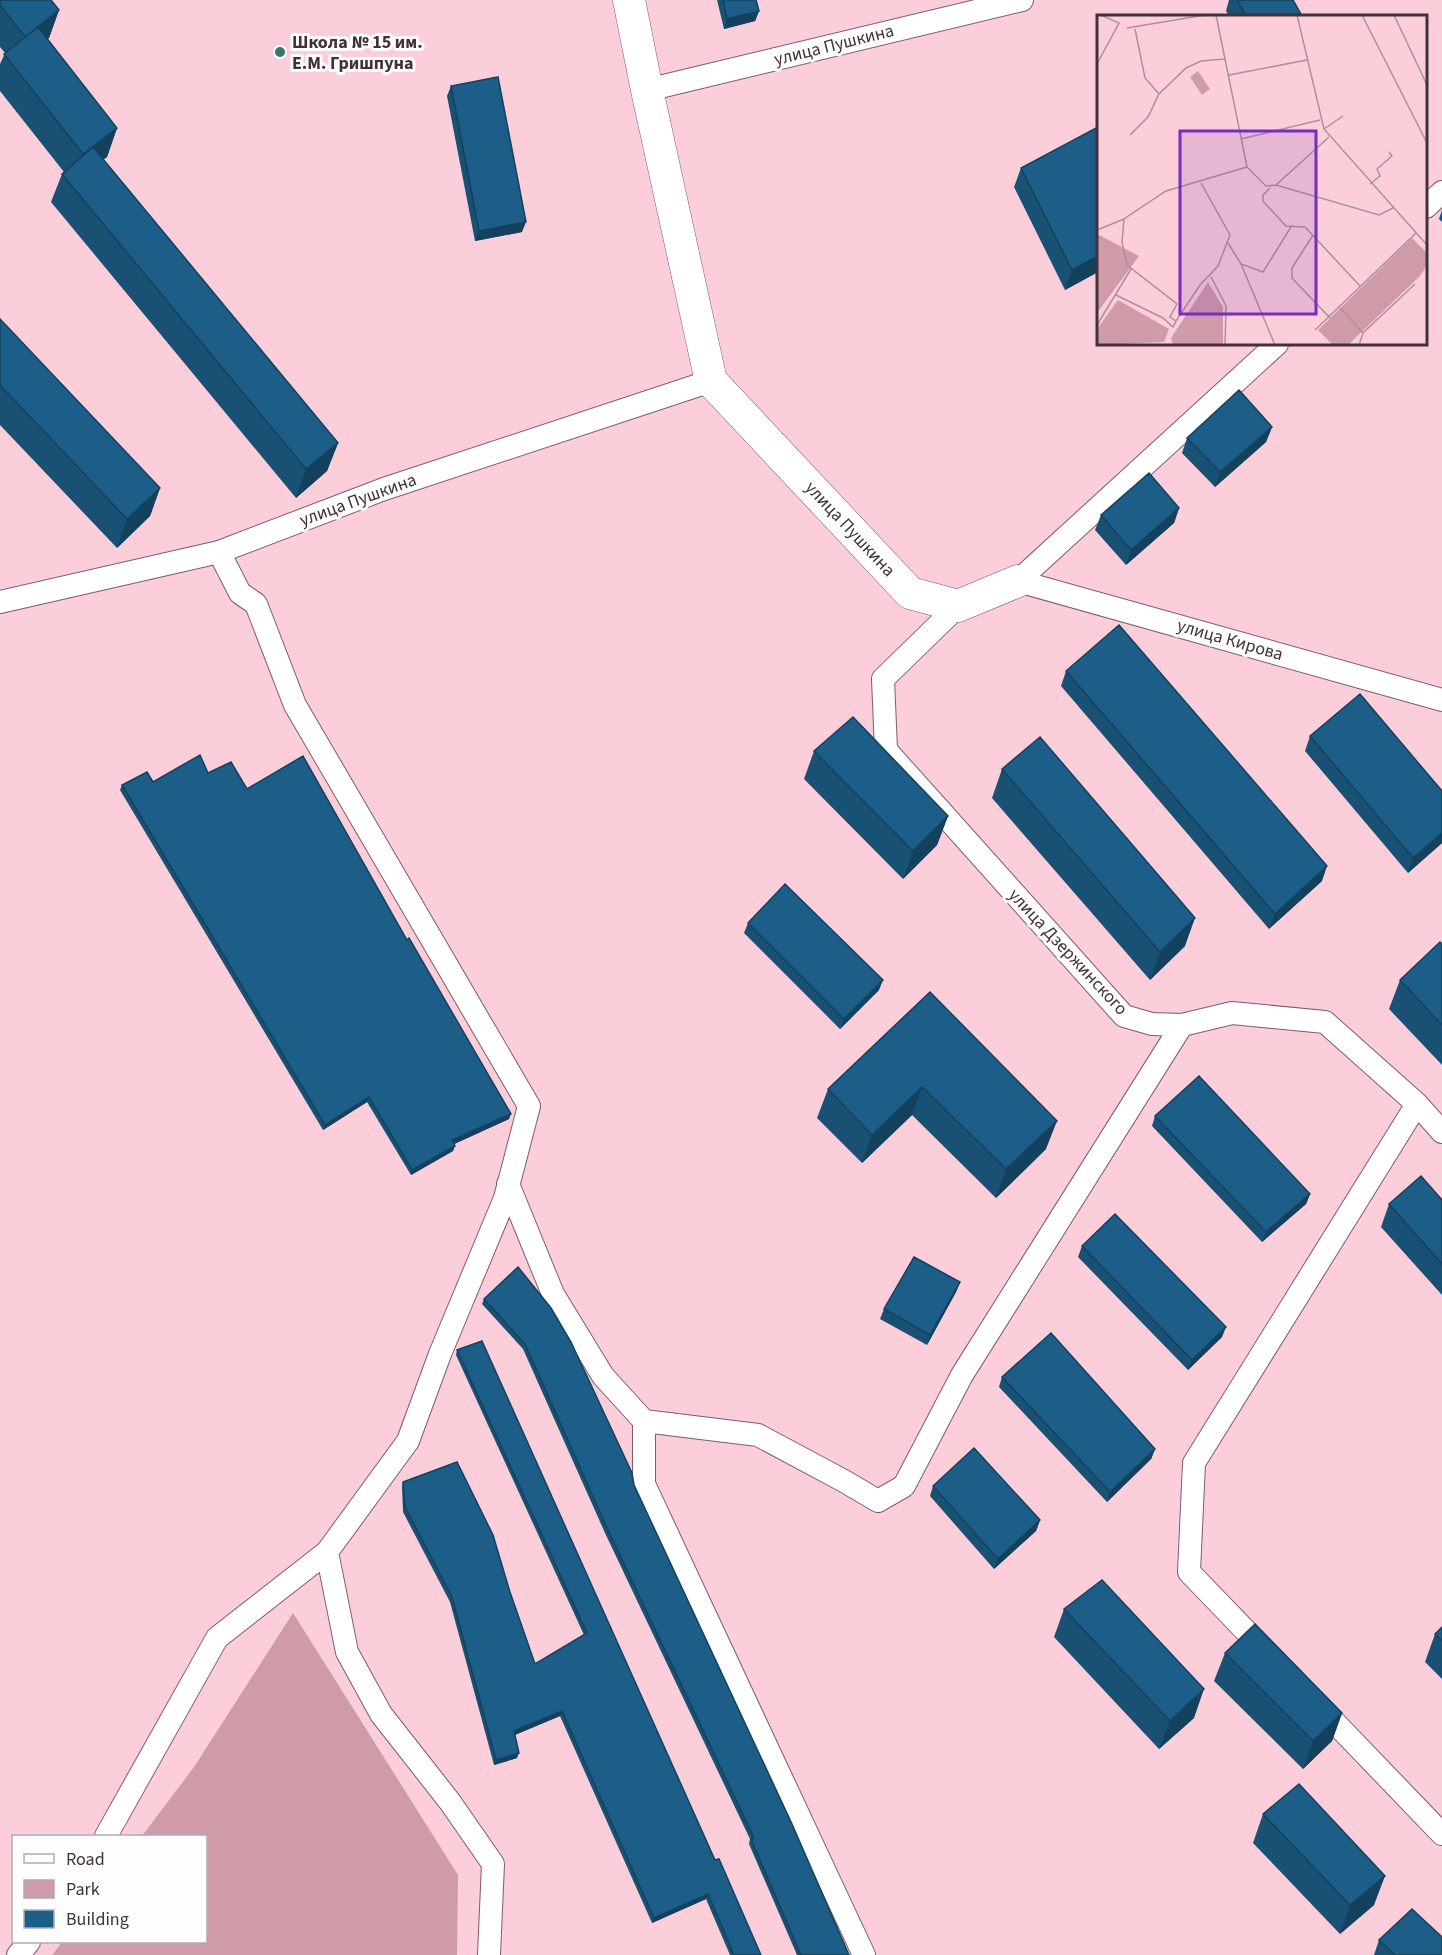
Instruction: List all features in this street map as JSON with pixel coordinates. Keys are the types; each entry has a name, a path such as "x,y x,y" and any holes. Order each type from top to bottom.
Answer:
{"street":[{"path":"629,0 711,381"},
{"name":"улица Пушкина","path":"647,90 1022,0"},
{"path":"1427,205 1442,192"},
{"path":"958,606 1018,581 1276,345"},
{"name":"улица Пушкина","path":"0,602 219,552 384,489 711,381 910,593 958,606"},
{"path":"107,1835 216,1638 327,1552 408,1441 440,1354 505,1198 529,1106 296,705 256,604 240,593 219,552"},
{"name":"улица Кирова","path":"1018,581 1442,700"},
{"name":"улица Дзержинского","path":"958,606 883,680 886,750 1124,1016 1152,1024 1182,1025 1232,1013 1325,1022 1417,1104 1442,1132"},
{"path":"508,1184 553,1294 603,1376 644,1421 758,1435 844,1480 878,1501 903,1486 962,1375 1182,1025"},
{"path":"1279,1665 1190,1572 1194,1462 1417,1104"},
{"path":"644,1421 644,1484 864,1955"},
{"path":"327,1552 347,1652 381,1714 450,1802 493,1864 489,1955"},
{"path":"1304,1690 1442,1834"},
{"path":"18,1955 28,1943"}],"green space":[{"path":"293,1613 458,1875 457,1955 52,1955 61,1943 207,1943 207,1835 143,1835 194,1767"}],"building":[{"path":"0,0 51,0 59,10 25,37 0,5"},
{"path":"723,0 756,0 759,11 727,19"},
{"path":"1237,0 1293,0 1301,15 1245,15"},
{"path":"38,27 117,128 83,154 4,54"},
{"path":"498,77 526,222 479,231 451,86"},
{"path":"1097,128 1097,257 1072,270 1021,168"},
{"path":"93,147 338,443 306,469 62,174"},
{"path":"0,319 160,488 127,519 0,385"},
{"path":"1239,390 1272,427 1220,472 1187,438"},
{"path":"1149,473 1179,508 1131,550 1101,515"},
{"path":"1119,625 1327,866 1275,914 1066,671"},
{"path":"1360,694 1442,791 1442,833 1413,858 1310,736"},
{"path":"853,717 948,816 913,851 814,751"},
{"path":"1040,737 1195,918 1160,952 1002,769"},
{"path":"200,755 208,773 231,762 247,789 303,756 407,940 409,938 511,1114 452,1140 455,1146 412,1170 369,1097 325,1125 122,785 147,772 153,782"},
{"path":"785,884 883,980 844,1019 748,923"},
{"path":"1440,942 1442,944 1442,1025 1400,980"},
{"path":"930,992 1057,1121 1006,1169 922,1087 872,1135 828,1089"},
{"path":"1199,1076 1310,1194 1266,1232 1155,1116"},
{"path":"1421,1176 1442,1200 1442,1264 1389,1204"},
{"path":"1115,1214 1226,1327 1192,1360 1082,1246"},
{"path":"914,1257 960,1282 930,1335 884,1309"},
{"path":"518,1267 551,1308 571,1342 632,1473 634,1485 792,1824 849,1955 801,1955 751,1839 754,1838 607,1528 525,1344 484,1299"},
{"path":"1051,1333 1155,1449 1110,1492 1002,1377"},
{"path":"482,1341 715,1860 719,1859 761,1955 734,1955 708,1894 654,1918 562,1711 514,1731 519,1753 496,1760 452,1597 405,1507 403,1482 457,1462 493,1535 535,1664 587,1633 457,1350"},
{"path":"974,1448 1040,1520 998,1559 933,1486"},
{"path":"1102,1580 1204,1689 1170,1721 1064,1609"},
{"path":"1255,1624 1342,1713 1313,1741 1225,1653"},
{"path":"1442,1627 1442,1641 1435,1634"},
{"path":"1299,1784 1385,1876 1350,1905 1263,1814"},
{"path":"1412,1909 1442,1937 1442,1955 1395,1955 1379,1940"}],"place":[{"name":"Школа № 15 им. Е.М. Гришпуна","path":"280,52"}]}
